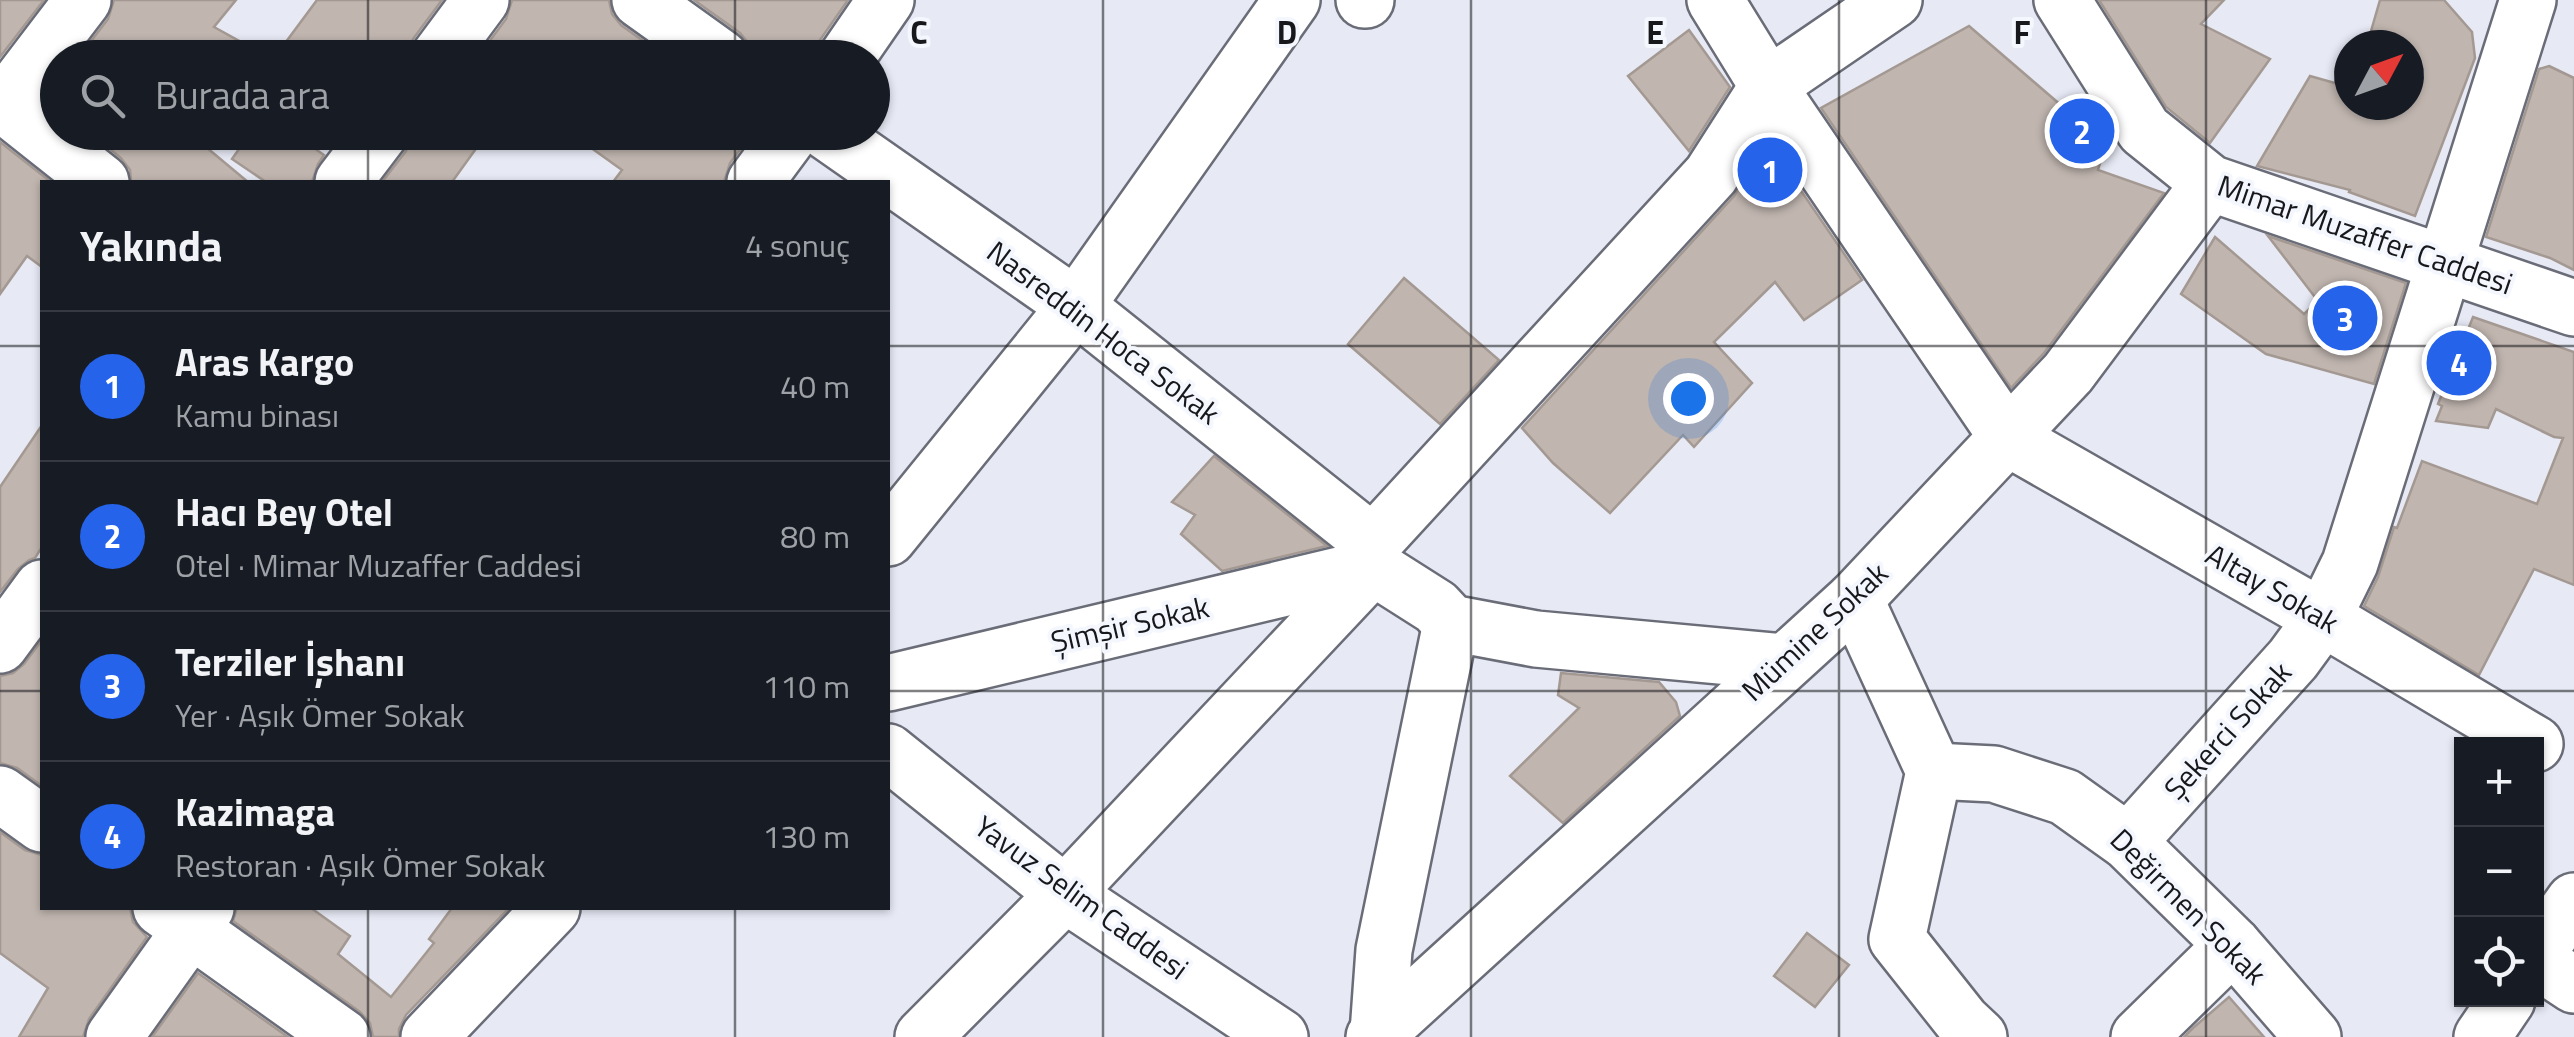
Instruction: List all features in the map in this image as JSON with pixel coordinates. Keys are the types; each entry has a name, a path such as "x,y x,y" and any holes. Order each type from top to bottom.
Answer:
{"street":[{"path":"52,40 83,0"},
{"path":"451,40 481,0"},
{"path":"640,0 695,40"},
{"path":"858,40 886,0"},
{"path":"890,536 1076,306 1292,0"},
{"path":"1715,0 1768,86 2008,438"},
{"path":"924,1037 1065,894 1712,175 1768,86 1894,0"},
{"name":"Mimar Muzaffer Caddesi","path":"2062,0 2144,130 2210,183 2574,308"},
{"name":"Şekerci Sokak","path":"2128,842 2294,659 2324,618 2350,563 2528,0"},
{"path":"40,55 1,105 40,135"},
{"path":"59,150 98,180"},
{"path":"345,180 368,150"},
{"path":"756,180 779,150"},
{"name":"Nasreddin Hoca Sokak","path":"852,150 1076,306 1451,623"},
{"name":"Mümine Sokak","path":"1376,1035 1855,599 2068,373 2210,183"},
{"name":"Altay Sokak","path":"2008,438 2324,618 2523,737"},
{"name":"Şimşir Sokak","path":"890,682 1373,555"},
{"path":"0,646 40,591"},
{"path":"1855,599 1934,770 1897,938 1965,1032"},
{"path":"1376,1035 1384,950 1451,623 1536,639 1784,662"},
{"name":"Altay Sokak","path":"2544,750 2574,768"},
{"name":"Yavuz Selim Caddesi","path":"890,754 1065,894 1280,1037"},
{"name":"Değirmen Sokak","path":"1934,770 1994,774 2065,797 2128,842 2233,945 2313,1037"},
{"path":"0,794 40,823"},
{"path":"2544,945 2574,901"},
{"path":"429,1037 550,910"},
{"path":"114,1037 186,914 342,1037"},
{"path":"2139,1037 2233,945"},
{"path":"2544,963 2574,985"},
{"path":"2482,1037 2501,1007"}],"building":[{"path":"0,0 44,0 0,57"},
{"path":"114,0 236,0 214,27 237,40 92,40 108,19"},
{"path":"317,0 442,0 413,40 287,40"},
{"path":"512,0 609,0 612,14 621,25 642,40 490,40 506,19"},
{"path":"694,0 848,0 820,40 746,40"},
{"path":"2099,0 2224,0 2201,24 2270,59 2210,143 2166,107"},
{"path":"2380,0 2444,0 2472,32 2475,58 2415,216 2350,190 2257,166 2310,76 2334,83 2334,120 2424,120 2424,30 2371,30"},
{"path":"1969,26 2106,144 2098,170 2164,193 2044,353 2011,388 1821,108"},
{"path":"1689,30 1730,87 1689,151 1628,76"},
{"path":"2549,66 2574,78 2574,270 2486,237 2539,69"},
{"path":"0,142 48,180 40,180 40,266 27,256 0,294"},
{"path":"111,150 210,150 246,180 131,180 130,170"},
{"path":"238,150 317,150 324,155 313,180 263,180 232,159"},
{"path":"475,150 453,180 384,180 406,151"},
{"path":"594,150 740,150 725,180 614,180 622,170"},
{"path":"1776,154 1862,280 1804,320 1775,282 1714,342 1752,383 1694,447 1683,435 1610,513 1553,463 1522,428 1742,184 1743,188"},
{"path":"2268,236 2406,283 2374,384 2266,354 2181,294 2215,237 2304,314 2318,301"},
{"path":"1404,278 1499,360 1440,424 1348,344"},
{"path":"2473,317 2574,352 2574,585 2534,569 2479,675 2364,606 2422,461 2537,504 2563,438 2496,409 2488,428 2436,421 2442,406 2438,404"},
{"path":"40,428 40,550 0,592 0,487"},
{"path":"1214,456 1327,546 1222,571 1181,534 1195,515 1172,502"},
{"path":"40,643 40,785 17,768 0,763 0,676 13,673"},
{"path":"1561,673 1659,682 1676,702 1680,716 1563,823 1510,776 1579,708 1558,695"},
{"path":"0,832 25,850 40,854 40,910 130,910 133,922 147,937 89,1019 83,1037 19,1037 48,988 0,953"},
{"path":"236,910 314,910 350,936 338,954 391,997 434,943 429,939 451,910 507,910 406,1015 399,1037 373,1037 370,1023 360,1012 233,921"},
{"path":"1807,933 1849,965 1815,1007 1774,976"},
{"path":"198,973 288,1037 152,1037"},
{"path":"2229,997 2264,1037 2184,1037 2193,1028"}],"place":[{"name":"Hacı Bey Otel","path":"2082,131"},
{"name":"Aras Kargo","path":"1770,170"},
{"name":"Terziler İşhanı","path":"2345,318"},
{"name":"Kazimaga","path":"2459,363"}]}
